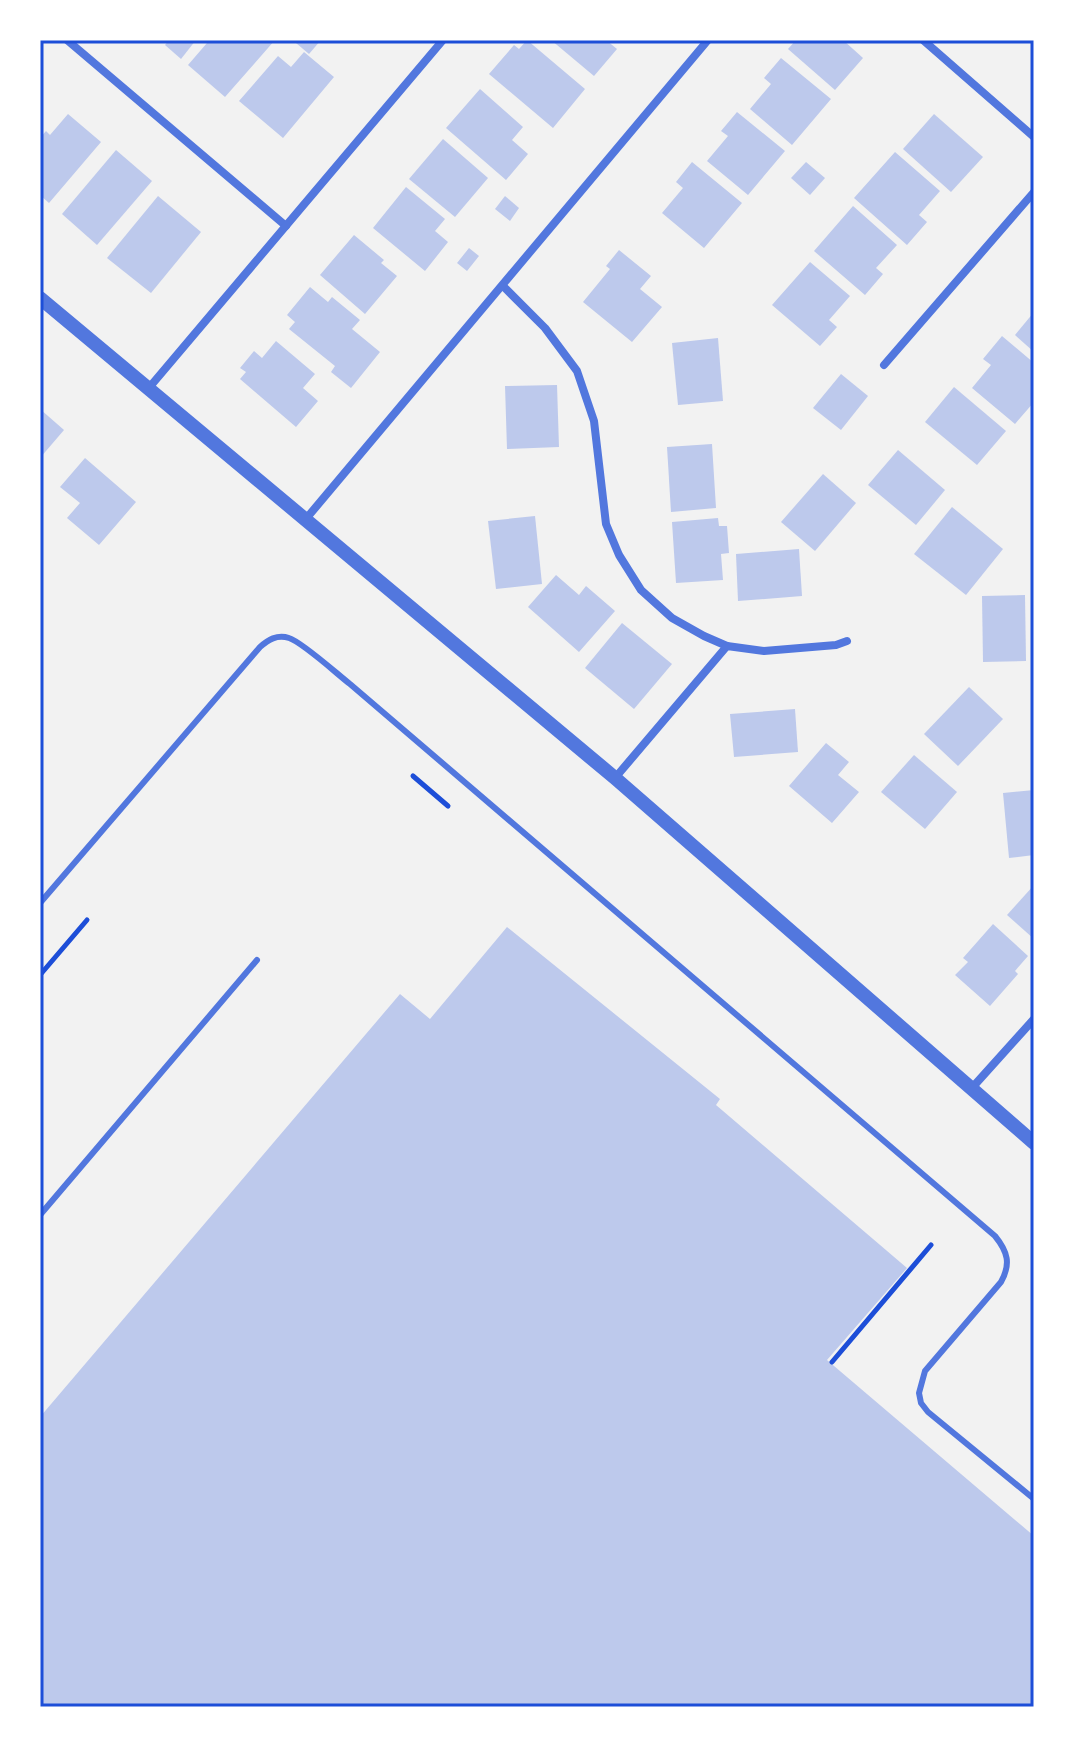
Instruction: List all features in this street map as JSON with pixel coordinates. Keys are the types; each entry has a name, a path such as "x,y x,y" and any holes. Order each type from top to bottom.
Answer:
{"street":[{"path":"67,40 286,226"},
{"path":"148,389 443,40"},
{"path":"305,520 708,40"},
{"path":"923,40 1034,137"},
{"path":"884,365 1034,192"},
{"path":"503,286 545,328 577,371 594,421 606,524 619,555 641,590 672,618 727,646 764,651 836,645 847,641"},
{"path":"40,298 615,778 1034,1143"},
{"path":"615,778 727,646"},
{"path":"971,1089 1034,1019"}],"lane":[{"path":"40,903 260,647 267,640 278,637 293,640 350,684 995,1236 1006,1252 1006,1274 925,1371 919,1393 921,1403 928,1412 1034,1499"},
{"path":"40,1215 257,960"}],"path":[{"path":"413,776 448,806"},
{"path":"40,975 87,920"},
{"path":"832,1362 931,1245"}],"building":[{"path":"169,40 196,40 181,59 165,45"},
{"path":"204,40 275,40 225,97 188,65 207,43"},
{"path":"299,40 321,40 309,54 296,43"},
{"path":"527,40 585,89 553,128 489,74 514,45 519,49"},
{"path":"551,40 606,40 617,49 594,76"},
{"path":"796,40 843,40 863,58 835,90 788,49"},
{"path":"304,52 334,77 283,138 239,101 278,56 291,67"},
{"path":"781,58 831,99 792,145 750,109 771,84 764,78"},
{"path":"480,89 523,127 512,140 528,154 506,180 446,128"},
{"path":"737,112 785,151 748,195 707,161 728,136 721,131"},
{"path":"68,114 101,142 49,203 40,195 40,138 46,131 50,135"},
{"path":"934,114 983,157 951,192 903,149"},
{"path":"443,139 488,178 455,217 409,179"},
{"path":"116,150 152,181 97,245 62,214"},
{"path":"895,152 940,191 919,215 927,222 907,245 854,198"},
{"path":"692,162 742,203 704,248 662,213 683,188 676,182"},
{"path":"806,162 825,178 810,195 791,178"},
{"path":"406,187 445,219 435,231 448,242 425,271 373,228"},
{"path":"158,196 201,232 151,293 107,258"},
{"path":"505,196 519,208 510,221 495,209"},
{"path":"853,206 897,245 876,268 883,274 865,295 814,251"},
{"path":"354,235 384,260 381,263 397,276 365,314 320,275"},
{"path":"469,248 479,256 467,271 457,263"},
{"path":"619,250 651,276 640,289 662,307 632,342 583,302 610,269 606,266"},
{"path":"810,262 850,296 829,320 837,327 820,346 772,305"},
{"path":"310,287 328,302 332,297 360,320 352,329 380,352 351,388 331,372 335,366 289,329 295,322 287,315"},
{"path":"1034,312 1034,352 1015,335"},
{"path":"1002,336 1034,363 1034,402 1015,424 972,388 991,365 983,359"},
{"path":"718,338 723,401 678,405 672,343"},
{"path":"276,341 315,374 303,388 318,401 296,427 240,379 246,372 240,368 254,351 262,358"},
{"path":"841,374 868,396 841,430 813,408"},
{"path":"557,385 559,447 507,449 505,386"},
{"path":"954,387 1006,431 977,465 925,422"},
{"path":"40,409 64,430 40,458"},
{"path":"712,444 716,508 671,512 667,447"},
{"path":"898,450 945,490 916,525 868,485"},
{"path":"85,458 136,502 99,545 67,518 80,503 60,487"},
{"path":"823,474 856,503 815,551 781,522"},
{"path":"952,507 1003,549 966,595 914,554"},
{"path":"535,516 542,584 496,589 488,521"},
{"path":"718,518 719,526 727,526 729,553 721,554 723,580 676,583 672,522"},
{"path":"799,549 802,596 738,601 736,554"},
{"path":"556,575 579,595 586,586 615,611 579,652 528,607"},
{"path":"1025,595 1026,661 983,662 982,596"},
{"path":"622,623 672,664 634,709 585,668"},
{"path":"969,687 1003,719 958,766 924,734"},
{"path":"795,709 798,752 734,757 730,714"},
{"path":"826,743 849,762 838,775 859,792 832,823 789,786"},
{"path":"914,755 957,792 925,829 881,792"},
{"path":"1034,790 1034,855 1009,858 1003,793"},
{"path":"1034,885 1034,939 1007,915"},
{"path":"993,924 1028,956 1015,971 1018,974 990,1006 955,975 968,962 963,958"},
{"path":"507,927 720,1099 716,1105 907,1268 827,1360 1034,1536 1034,1707 40,1707 40,1417 400,994 430,1019"}]}
